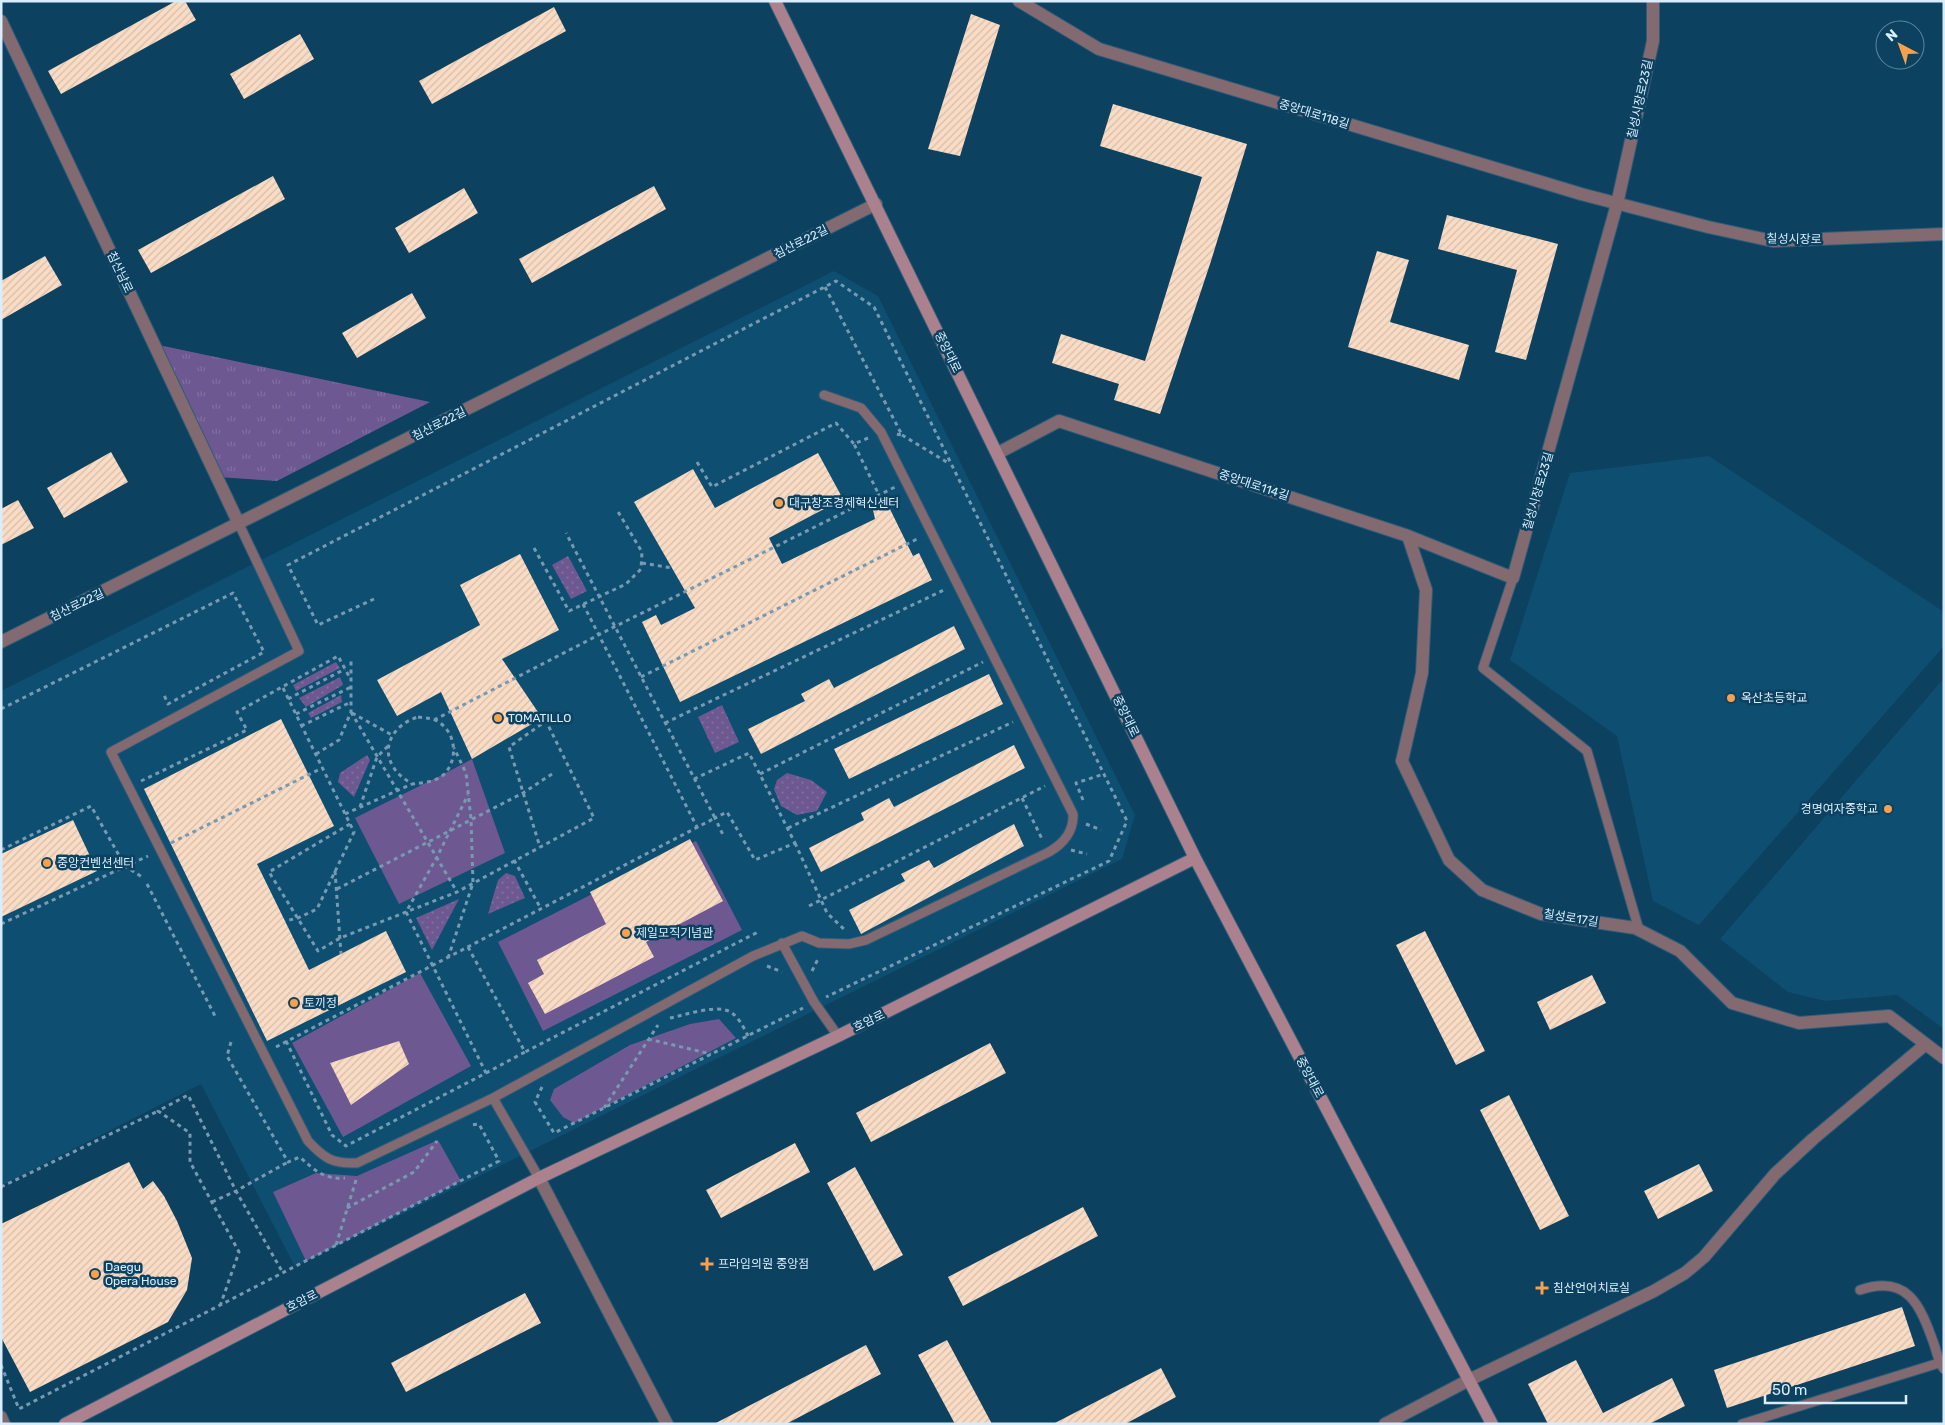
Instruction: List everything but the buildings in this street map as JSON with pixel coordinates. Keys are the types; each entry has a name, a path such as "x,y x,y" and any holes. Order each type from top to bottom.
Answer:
{"main road":[{"name":"중앙대로","path":"775,1 1196,858 1492,1424"},
{"name":"호암로","path":"66,1424 540,1178 838,1036 1196,858"}],"street":[{"name":"중앙대로118길","path":"1019,1 1099,49 1618,204"},
{"name":"칠성시장로23길","path":"1513,578 1618,204 1653,41 1653,1"},
{"name":"침산남로","path":"1,21 239,524"},
{"name":"침산로22길","path":"1,642 876,204"},
{"name":"칠성시장로","path":"1618,204 1773,241 1944,234"},
{"name":"중앙대로114길","path":"998,453 1059,421 1408,536 1513,578"},
{"name":"칠성로17길","path":"1408,536 1426,590 1422,673 1402,761 1449,860 1482,890 1541,914 1640,930 1680,951 1732,1004 1799,1023 1889,1016 1944,1058"},
{"path":"1385,1424 1469,1380 1654,1291 1685,1273 1704,1256 1775,1174 1813,1139 1926,1044"},
{"path":"540,1178 667,1424"},
{"path":"1,1417 4,1424"}],"lane":[{"path":"239,524 299,651 111,752 308,1141 323,1157 342,1164 357,1163 493,1098 753,956 802,936 819,943 849,944 866,940 1062,845 1074,823 1072,814 882,432 860,408 824,394"},
{"name":"칠성시장로23길","path":"1513,578 1483,668 1587,751 1640,930"},
{"path":"782,943 814,1002 838,1036"},
{"path":"493,1098 540,1178"},
{"path":"1742,1424 1942,1366 1934,1344 1911,1297 1898,1287 1888,1284 1875,1285 1860,1290"}],"path":[{"path":"374,599 318,625 288,565 836,281 874,307 1127,821 1109,861 814,1002 554,1133 535,1102 543,1084"},
{"path":"697,462 712,487 836,423 854,444"},
{"path":"902,435 951,464"},
{"path":"434,720 599,634 906,481"},
{"path":"534,548 568,611 599,597 626,584 641,569 642,552 617,510"},
{"path":"640,678 932,532"},
{"path":"566,533 724,837"},
{"path":"642,563 672,568"},
{"path":"665,723 958,584"},
{"path":"1,709 233,593 264,652 168,704 164,695"},
{"path":"583,604 698,829"},
{"path":"135,783 247,730 237,712 338,656 351,680"},
{"path":"760,774 994,657"},
{"path":"316,754 339,740 351,712 351,658"},
{"path":"288,699 345,670"},
{"path":"296,714 351,687"},
{"path":"282,688 354,832 317,909 298,918 285,921"},
{"path":"301,726 351,702"},
{"path":"351,712 392,735"},
{"path":"351,712 457,892"},
{"path":"788,828 1024,716"},
{"path":"412,784 393,768 388,746 392,735 399,726 408,720 418,717 434,720 446,728 452,737 454,748 466,773 471,819 473,883 447,958"},
{"path":"350,824 269,872 318,951 340,938 457,892 594,818 546,721 509,747 540,847"},
{"path":"360,808 377,756 388,746"},
{"path":"345,814 412,784 433,780 442,776 453,758 454,748"},
{"path":"694,779 749,753 788,828 828,914 858,942"},
{"path":"168,845 322,768"},
{"path":"336,889 523,793 555,772"},
{"path":"809,906 1056,781"},
{"path":"406,912 437,857 468,795"},
{"path":"1022,798 1049,852"},
{"path":"1,850 91,806 126,866 142,877"},
{"path":"270,1040 274,1048 698,829 727,812 755,860 795,843"},
{"path":"1085,824 1101,830"},
{"path":"1068,850 1086,854"},
{"path":"1,924 151,854"},
{"path":"514,860 541,910"},
{"path":"335,871 341,954"},
{"path":"147,884 215,1016"},
{"path":"406,912 486,1073"},
{"path":"286,1041 332,1135 346,1146 758,932"},
{"path":"468,947 525,1052"},
{"path":"760,970 768,965 784,973"},
{"path":"684,1010 667,1019 719,1008 732,1012 742,1024 748,1036"},
{"path":"604,1108 658,1023 650,1027"},
{"path":"648,1039 711,1054"},
{"path":"231,1042 227,1056 288,1162"},
{"path":"1,1187 158,1111 188,1094 236,1191 282,1273"},
{"path":"158,1111 190,1133 190,1162 239,1252 220,1306"},
{"path":"1,1365 19,1410 499,1161 479,1124"},
{"path":"347,1208 414,1172 443,1134"},
{"path":"212,1202 300,1157"},
{"path":"336,1246 357,1176"}],"shaded area":[{"path":"834,271 878,296 1135,815 1122,859 295,1267 201,1084 1,1186 1,691"},
{"name":"옥산초등학교","path":"1709,456 1944,612 1944,646 1699,925 1653,901 1617,736 1510,660 1570,473"},
{"name":"경명여자중학교","path":"1944,678 1944,1029 1897,995 1825,1001 1788,992 1720,939"}],"green space":[{"path":"154,344 430,402 277,481 217,477"},
{"path":"568,556 587,591 571,599 552,565"},
{"path":"336,662 340,668 296,691 293,685"},
{"path":"340,677 343,685 306,707 299,698"},
{"path":"341,695 342,702 311,718 308,713"},
{"path":"722,705 739,742 715,753 698,717"},
{"path":"367,755 370,760 354,797 338,782 340,773"},
{"path":"472,759 505,853 399,904 355,818"},
{"path":"787,773 811,780 827,792 817,811 797,815 781,806 774,789 777,780"},
{"path":"696,841 742,930 543,1031 498,942"},
{"path":"506,873 515,876 525,898 488,914 498,880"},
{"path":"459,899 432,950 416,918"},
{"path":"420,973 471,1066 343,1137 292,1043"},
{"path":"719,1019 736,1038 574,1123 563,1117 550,1100 554,1089 630,1045 690,1024"},
{"path":"438,1140 461,1181 306,1261 273,1192 316,1173 357,1176"}],"place":[{"name":"대구창조경제혁신센터","path":"779,503"},
{"name":"옥산초등학교","path":"1731,698"},
{"name":"TOMATILLO","path":"498,718"},
{"name":"경명여자중학교","path":"1888,809"},
{"name":"중앙컨벤션센터","path":"47,863"},
{"name":"제일모직기념관","path":"626,933"},
{"name":"토끼정","path":"294,1003"},
{"name":"프라임의원 중앙점","path":"707,1264"},
{"name":"Daegu Opera House","path":"95,1274"},
{"name":"침산언어치료실","path":"1542,1288"}]}
